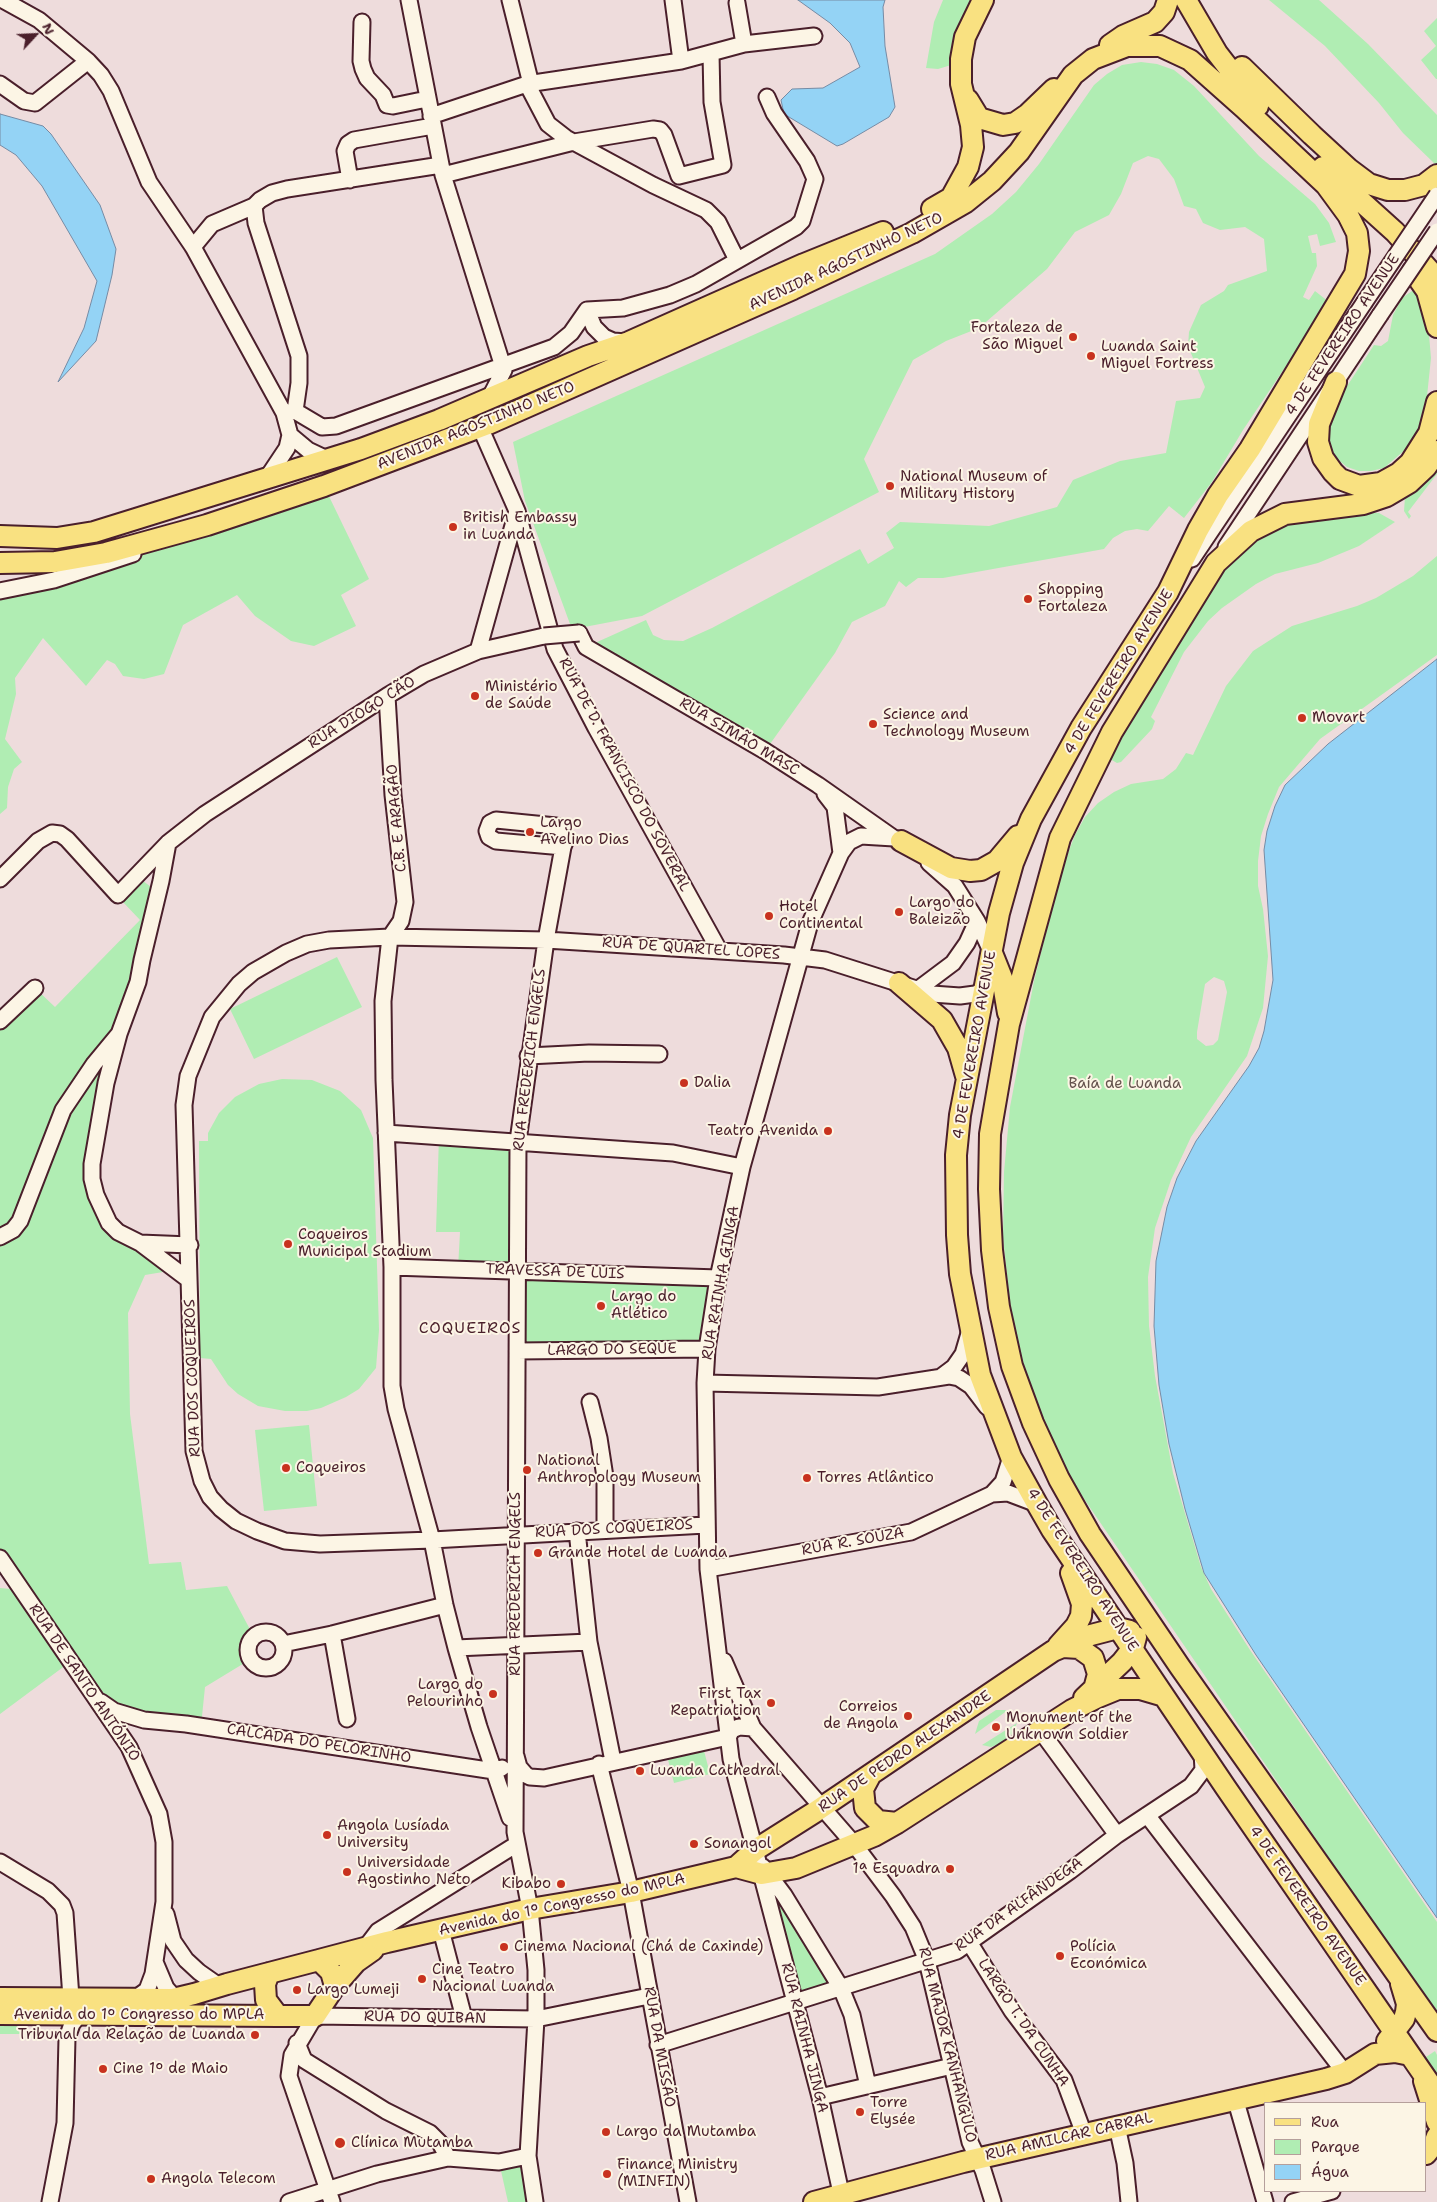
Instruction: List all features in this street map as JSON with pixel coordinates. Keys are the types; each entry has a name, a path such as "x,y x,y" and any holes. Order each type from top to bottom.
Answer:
{"main road":[{"name":"AVENIDA AGOSTINHO NETO","path":"0,536 57,538 94,532 408,432 588,356 629,342 804,264 912,220 950,198 968,167 972,147 971,126 961,84 961,59 965,37 983,0"},
{"path":"1094,59 1117,38 1156,22 1164,12 1168,0"},
{"path":"1186,0 1229,70 1259,106 1395,232 1437,282"},
{"path":"1192,0 1235,60 1255,81 1349,169 1369,184 1388,190 1418,186 1437,175"},
{"name":"AVENIDA AGOSTINHO NETO","path":"0,563 28,564 81,558 207,526 324,486 480,426 793,289 949,214 978,193 1008,165 1029,140 1073,75 1094,59 1127,46 1137,45 1160,46 1183,56 1200,68 1237,101 1326,185 1348,216 1357,233 1359,251 1354,274 1250,449 1206,516 1168,592"},
{"path":"961,84 979,118 1003,125 1014,123 1028,114 1049,92 1073,75"},
{"path":"1326,185 1390,244 1422,281 1434,310 1437,327"},
{"path":"1336,382 1319,424 1318,442 1323,458 1333,472 1340,479 1359,486 1381,483 1399,473 1410,462 1429,433 1437,402"},
{"path":"1216,563 1251,531 1285,514 1363,504 1387,496 1409,483 1426,467 1437,451"},
{"name":"4 DE FEVEREIRO AVENUE","path":"1216,563 1104,747 1060,838 1009,1024 990,1134 989,1171 992,1250 999,1307 1012,1366 1033,1423 1059,1479 1090,1534 1180,1667 1437,2031"},
{"name":"4 DE FEVEREIRO AVENUE","path":"992,953 1005,889 1031,818 1082,728 1168,592"},
{"path":"898,840 951,868 970,871 981,870 997,861 1031,818"},
{"path":"994,984 1020,962 1032,941"},
{"path":"992,953 994,984 1009,1024"},
{"name":"4 DE FEVEREIRO AVENUE","path":"994,984 966,1079 956,1155 956,1200 960,1274 980,1375 994,1417 1011,1457 1052,1530 1118,1628 1135,1641 1164,1696 1437,2094"},
{"path":"908,987 942,1020 958,1048 966,1079"},
{"path":"1052,1530 1082,1604 1081,1616 1076,1626 1058,1650"},
{"path":"1072,1710 1122,1662 1135,1641 1130,1604 1111,1566"},
{"path":"1058,1650 1091,1634 1118,1628"},
{"path":"1135,1641 1151,1641 1180,1667"},
{"path":"1058,1650 1079,1648 1093,1658 1098,1674 1094,1690"},
{"name":"RUA DE PEDRO ALEXANDRE","path":"761,1865 822,1808 1058,1650"},
{"path":"761,1865 796,1868 854,1844 897,1823 1072,1710 1118,1689 1140,1690 1164,1696"},
{"path":"871,1774 863,1789 866,1808 878,1822 897,1823"},
{"name":"Avenida do 1º Congresso do MPLA","path":"319,1960 387,1942 530,1909 631,1892 736,1867 761,1865"},
{"name":"Avenida do 1º Congresso do MPLA","path":"335,1986 356,1962 387,1942"},
{"path":"319,1960 331,1972 335,1986 312,2020 278,2016 266,2000 265,1984 269,1973 319,1960"},
{"path":"1365,2060 1382,2046 1404,2019 1407,2004 1397,1972"},
{"name":"Avenida do 1º Congresso do MPLA","path":"0,2014 51,2014 101,1998 173,1998 269,1973"},
{"name":"Avenida do 1º Congresso do MPLA","path":"0,1998 75,2006 205,2014 278,2016"},
{"path":"1335,2076 1374,2054 1395,2052 1415,2061 1437,2122"},
{"name":"RUA AMILCAR CABRAL","path":"814,2202 842,2198 978,2159 1335,2076"},
{"path":"1427,2153 1434,2144 1437,2136"}],"street":[{"path":"410,0 427,99 442,170 503,368 489,399"},
{"path":"510,0 529,84 548,124 566,138 706,210 718,222 738,260"},
{"path":"673,0 681,61"},
{"path":"737,3 744,44"},
{"path":"3,4 39,20 88,61 101,75 111,91 149,182 193,247 289,412 322,427 332,427 503,368 554,347 571,332 587,310"},
{"path":"362,22 361,61 363,69 367,78 383,95 387,104 393,106 427,99"},
{"path":"350,180 346,151 348,144 354,140 432,121 529,84 681,61 744,44 814,36"},
{"path":"679,176 724,164 712,102 711,53"},
{"path":"0,84 24,101 35,103 88,61"},
{"path":"587,310 623,308 670,295 696,284 796,228 802,221 815,179 807,161 774,113 768,97"},
{"path":"193,247 212,224 287,189 442,170 574,142 653,128 660,130 664,135 679,176 672,194"},
{"name":"4 DE FEVEREIRO AVENUE","path":"1168,592 1437,196"},
{"path":"254,206 256,223 299,356 299,383 289,412 290,435 287,448 269,475"},
{"name":"4 DE FEVEREIRO AVENUE","path":"1216,563 1437,232"},
{"path":"587,310 594,327 604,337 613,341 629,342"},
{"path":"588,356 594,327"},
{"path":"503,368 522,375 543,376"},
{"name":"RUA DE D. FRANCISCO DO SOVERAL","path":"480,426 517,511 555,649 596,728 719,950"},
{"path":"290,435 308,450 327,459"},
{"path":"478,651 507,541 517,511"},
{"path":"0,591 27,587 89,570 207,526"},
{"name":"RUA DIOGO CÃO","path":"0,879 38,841 52,833 60,834 118,896 138,872 168,843 244,787 424,674 478,651 544,636 579,633"},
{"name":"RUA SIMÃO MASC","path":"579,633 586,646 818,785 898,840"},
{"name":"C.B. E ARAGÃO","path":"387,696 393,795 405,902 401,921 390,937"},
{"path":"818,785 835,807 842,853"},
{"name":"RUA RAINHA GINGA","path":"761,1865 732,1764 708,1569 705,1383 707,1349 718,1278 742,1167 799,956 808,930 842,853 849,842 861,836 898,840"},
{"path":"898,840 955,886 977,922 992,953"},
{"path":"168,843 138,982 119,1034 106,1083 92,1164 92,1179 96,1195 109,1223 118,1232 140,1243 189,1280"},
{"name":"RUA FREDERICH ENGELS","path":"535,2202 528,2156 536,2019 536,1970 530,1909 516,1838 518,1141 528,1056 563,847"},
{"path":"138,872 156,885 158,892"},
{"path":"908,987 952,963 967,943 977,922"},
{"path":"808,930 814,946 826,960"},
{"path":"365,1948 378,1931 516,1838 456,1648 432,1540 396,1409 392,1386 392,1267 383,1001 390,937"},
{"name":"RUA DE QUARTEL LOPES","path":"390,937 546,940 799,956 826,960 932,994 960,996 994,984"},
{"name":"RUA DOS COQUEIROS","path":"390,937 329,940 307,944 286,953 253,972 239,984 212,1017 188,1076 184,1105 190,1245 189,1280 194,1451 202,1481 210,1497 236,1521 257,1531 285,1541 320,1544 432,1540 706,1525"},
{"path":"0,1021 35,988"},
{"path":"0,1237 13,1230 20,1221 63,1110 88,1071 119,1034"},
{"path":"528,1056 589,1052 659,1054"},
{"path":"386,1134 518,1141 673,1153 742,1167"},
{"path":"140,1243 190,1245"},
{"name":"TRAVESSA DE LUIS","path":"392,1267 718,1278"},
{"path":"942,1376 954,1367 963,1354 970,1330"},
{"name":"LARGO DO SEQUE","path":"517,1351 707,1349"},
{"path":"705,1383 878,1387 924,1381 942,1376 954,1377 971,1386 994,1417"},
{"path":"590,1402 599,1438 605,1477 604,1530"},
{"path":"992,1494 1002,1482 1011,1457"},
{"path":"992,1494 1008,1493 1037,1504"},
{"name":"RUA R. SOUZA","path":"708,1569 900,1535 931,1524 992,1494"},
{"name":"RUA DA MISSÃO","path":"577,1531 589,1642 606,1762 688,2202"},
{"name":"RUA DE SANTO ANTÓNIO","path":"0,1558 129,1747 147,1784 162,1828 164,1902 155,1962 147,1990 136,1998"},
{"path":"283,1644 332,1634 445,1605"},
{"path":"332,1634 347,1719"},
{"path":"456,1648 589,1642"},
{"name":"RUA MAJOR KANHANGULO","path":"717,1646 753,1728 854,1844 893,1896 913,1927 927,1961 970,2142 993,2202"},
{"name":"CALCADA DO PELORINHO","path":"92,1695 114,1711 144,1720 186,1724 494,1771"},
{"path":"129,1747 131,1732 144,1720"},
{"path":"515,1756 519,1767 530,1778 544,1778 606,1762 728,1737 732,1730 739,1727 753,1728"},
{"path":"1040,1730 1117,1835"},
{"path":"1191,1786 1203,1770 1202,1752"},
{"path":"494,1771 511,1765 515,1756"},
{"path":"1191,1786 1209,1782 1226,1788"},
{"name":"RUA DA ALFÂNDEGA","path":"658,2044 957,1951 1117,1835 1191,1786"},
{"path":"1147,1815 1335,2076"},
{"path":"761,1865 841,1988 852,2015 868,2086"},
{"name":"RUA RAINHA JINGA","path":"761,1865 820,2097 842,2198"},
{"path":"4,1869 56,1896 62,1905 64,1913 75,2006 67,2038 66,2123 50,2202"},
{"name":"RUA DE SANTO ANTÓNIO","path":"164,1902 170,1931 178,1950 193,1968 220,1986"},
{"path":"441,1930 464,2018"},
{"name":"LARGO T. DA CUNHA","path":"969,1942 1012,2011 1064,2080 1084,2134"},
{"path":"155,1962 161,1980 173,1998 185,2007 205,2014"},
{"name":"RUA DO QUIBAN","path":"312,2020 536,2019 649,1996"},
{"path":"51,2014 61,2024 67,2038"},
{"path":"312,2020 297,2043 290,2061 289,2076 330,2196"},
{"path":"297,2043 304,2060 386,2111 430,2133 440,2143 448,2158"},
{"path":"820,2097 952,2066"},
{"path":"1235,2098 1265,2202"},
{"path":"1117,2126 1125,2163 1129,2202"},
{"path":"289,2202 330,2196 377,2174 448,2158 499,2162 528,2156"},
{"path":"1293,2202 1328,2192"}],"green space":[{"path":"943,0 983,0 961,62 938,69 926,68 934,22"},
{"path":"1269,0 1319,0 1368,44 1437,115 1437,166 1403,133 1379,103 1325,46"},
{"path":"1437,18 1436,79 1421,60 1436,46 1424,31"},
{"path":"1141,62 1157,64 1174,70 1194,86 1259,156 1315,204 1329,223 1336,242 1320,246 1317,234 1308,236 1312,253 1316,253 1317,266 1303,297 1309,300 1315,291 1329,302 1243,430 1212,482 1184,518 1169,506 1148,531 1137,529 1125,531 1113,538 1104,549 943,578 918,578 906,587 899,581 885,606 852,622 835,653 765,751 586,647 646,620 653,635 664,640 683,641 712,628 860,549 868,564 894,548 886,533 900,522 989,526 1057,507 1073,480 1120,461 1166,453 1176,401 1200,398 1205,387 1188,346 1189,332 1201,305 1224,291 1228,285 1267,271 1264,239 1245,227 1220,230 1203,223 1196,209 1184,206 1174,179 1159,159 1148,156 1133,163 1121,194 1109,215 1075,232 1047,269 979,328 946,341 913,360 864,459 879,492 642,616 579,628 570,624 525,501 513,442 935,254 992,214 1016,192 1039,164 1094,85 1122,65"},
{"path":"1412,291 1417,291 1429,335 1431,358 1426,406 1418,430 1406,449 1384,468 1359,471 1347,467 1336,458 1329,448 1326,435 1328,415 1374,345 1381,346 1388,341 1393,315 1402,298"},
{"path":"1437,459 1437,474 1408,512 1411,516 1409,519 1404,511 1405,497"},
{"path":"324,486 369,579 341,595 356,626 314,646 291,641 255,616 237,595 183,625 164,674 144,679 123,676 115,664 107,660 86,686 43,638 15,678 16,694 5,739 22,762 14,769 8,787 7,808 0,814 0,591"},
{"path":"1349,512 1379,513 1395,522 1359,546 1318,563 1275,574 1256,584 1222,608 1208,621 1184,652 1151,717 1155,721 1152,729 1121,762 1117,763 1110,759 1110,754 1218,578 1234,557 1276,521"},
{"name":"Baía de Luanda","path":"1437,556 1437,655 1320,739 1279,787 1268,814 1261,836 1258,861 1258,886 1263,909 1268,956 1263,1008 1247,1056 1191,1137 1171,1180 1155,1228 1148,1277 1149,1326 1155,1376 1173,1473 1201,1567 1211,1589 1250,1650 1437,1922 1437,2016 1078,1490 1046,1433 1023,1371 1010,1303 1003,1238 1004,1172 1010,1107 1034,981 1061,871 1075,835 1085,817 1098,803 1114,792 1131,784 1163,779 1176,769 1186,753 1193,755 1226,686 1253,651 1292,626 1357,606 1376,598 1413,576","holes":["1214,977 1224,981 1227,992 1218,1040 1213,1045 1206,1046 1197,1039 1205,984"]},
{"path":"143,881 158,892 92,1164 102,1209 175,1270 145,1275 128,1313 130,1414 149,1564 181,1562 186,1590 227,1586 254,1637 249,1647 251,1659 205,1687 201,1726 114,1711 70,1662 0,1714 0,1588 21,1590 0,1558 0,1021 35,988 55,1007 140,920 122,901"},
{"path":"337,957 362,1007 254,1059 230,1009"},
{"name":"Coqueiros Municipal Stadium","path":"282,1079 312,1080 340,1091 361,1110 373,1138 379,1330 376,1368 359,1389 321,1408 307,1411 285,1411 258,1406 238,1394 228,1385 211,1359 200,1358 199,1141 208,1141 208,1133 219,1113 235,1097 259,1084"},
{"path":"439,1136 518,1141 517,1270 458,1269 460,1232 436,1232"},
{"path":"517,1270 718,1278 707,1349 517,1351"},
{"name":"Coqueiros","path":"309,1425 317,1506 264,1511 255,1430"},
{"path":"996,1710 1008,1710 975,1734 979,1721"},
{"path":"1017,1723 1012,1734 1001,1743 991,1747 982,1745"},
{"path":"701,1739 710,1774 674,1783 665,1748"},
{"path":"770,1874 841,1988 796,2002"},
{"path":"0,2014 24,2014 22,2034 0,2034"},
{"path":"1435,2051 1437,2055 1437,2080 1423,2059"},
{"path":"528,2156 535,2202 508,2202 499,2162"}],"water":[{"path":"798,0 885,0 883,7 885,46 895,107 889,117 837,146 784,114 781,100 792,89 823,88 860,67 850,43 830,23"},
{"path":"0,114 43,126 51,134 100,205 116,249 112,275 96,341 58,382 84,328 97,281 42,186 16,155 0,145"},
{"path":"1437,659 1437,1918 1256,1655 1204,1573 1185,1509 1169,1444 1159,1385 1154,1326 1156,1261 1167,1207 1177,1178 1196,1141 1249,1066 1259,1048 1264,1031 1273,980 1264,850 1267,831 1275,806 1285,785 1328,744"}],"place":[{"name":"Fortaleza de São Miguel","path":"1073,337"},
{"name":"Luanda Saint Miguel Fortress","path":"1091,356"},
{"name":"National Museum of Military History","path":"890,486"},
{"name":"British Embassy in Luanda","path":"453,527"},
{"name":"Shopping Fortaleza","path":"1028,599"},
{"name":"Ministério de Saúde","path":"475,696"},
{"name":"Movart","path":"1302,718"},
{"name":"Science and Technology Museum","path":"873,724"},
{"name":"Largo Avelino Dias","path":"530,832"},
{"name":"Largo do Baleizão","path":"899,912"},
{"name":"Hotel Continental","path":"769,916"},
{"name":"Dalia","path":"684,1083"},
{"name":"Teatro Avenida","path":"828,1131"},
{"name":"Coqueiros Municipal Stadium","path":"288,1244"},
{"name":"Largo do Atlético","path":"601,1306"},
{"name":"Coqueiros","path":"286,1468"},
{"name":"National Anthropology Museum","path":"527,1470"},
{"name":"Torres Atlântico","path":"807,1478"},
{"name":"Grande Hotel de Luanda","path":"538,1553"},
{"name":"Largo do Pelourinho","path":"493,1694"},
{"name":"First Tax Repatriation","path":"771,1703"},
{"name":"Correios de Angola","path":"908,1716"},
{"name":"Monument of the Unknown Soldier","path":"996,1727"},
{"name":"Luanda Cathedral","path":"640,1771"},
{"name":"Angola Lusíada University","path":"327,1835"},
{"name":"Sonangol","path":"694,1844"},
{"name":"1ª Esquadra","path":"950,1869"},
{"name":"Universidade Agostinho Neto","path":"347,1872"},
{"name":"Kibabo","path":"561,1884"},
{"name":"Cinema Nacional (Chá de Caxinde)","path":"504,1947"},
{"name":"Polícia Económica","path":"1060,1956"},
{"name":"Cine Teatro Nacional Luanda","path":"422,1979"},
{"name":"Largo Lumeji","path":"297,1990"},
{"name":"Tribunal da Relação de Luanda","path":"255,2035"},
{"name":"Cine 1º de Maio","path":"103,2069"},
{"name":"Torre Elysée","path":"860,2112"},
{"name":"Largo da Mutamba","path":"606,2132"},
{"name":"Clínica Mutamba","path":"340,2143"},
{"name":"Finance Ministry (MINFIN)","path":"607,2174"},
{"name":"Angola Telecom","path":"151,2179"}],"district":[{"name":"COQUEIROS","path":"470,1329"}]}
